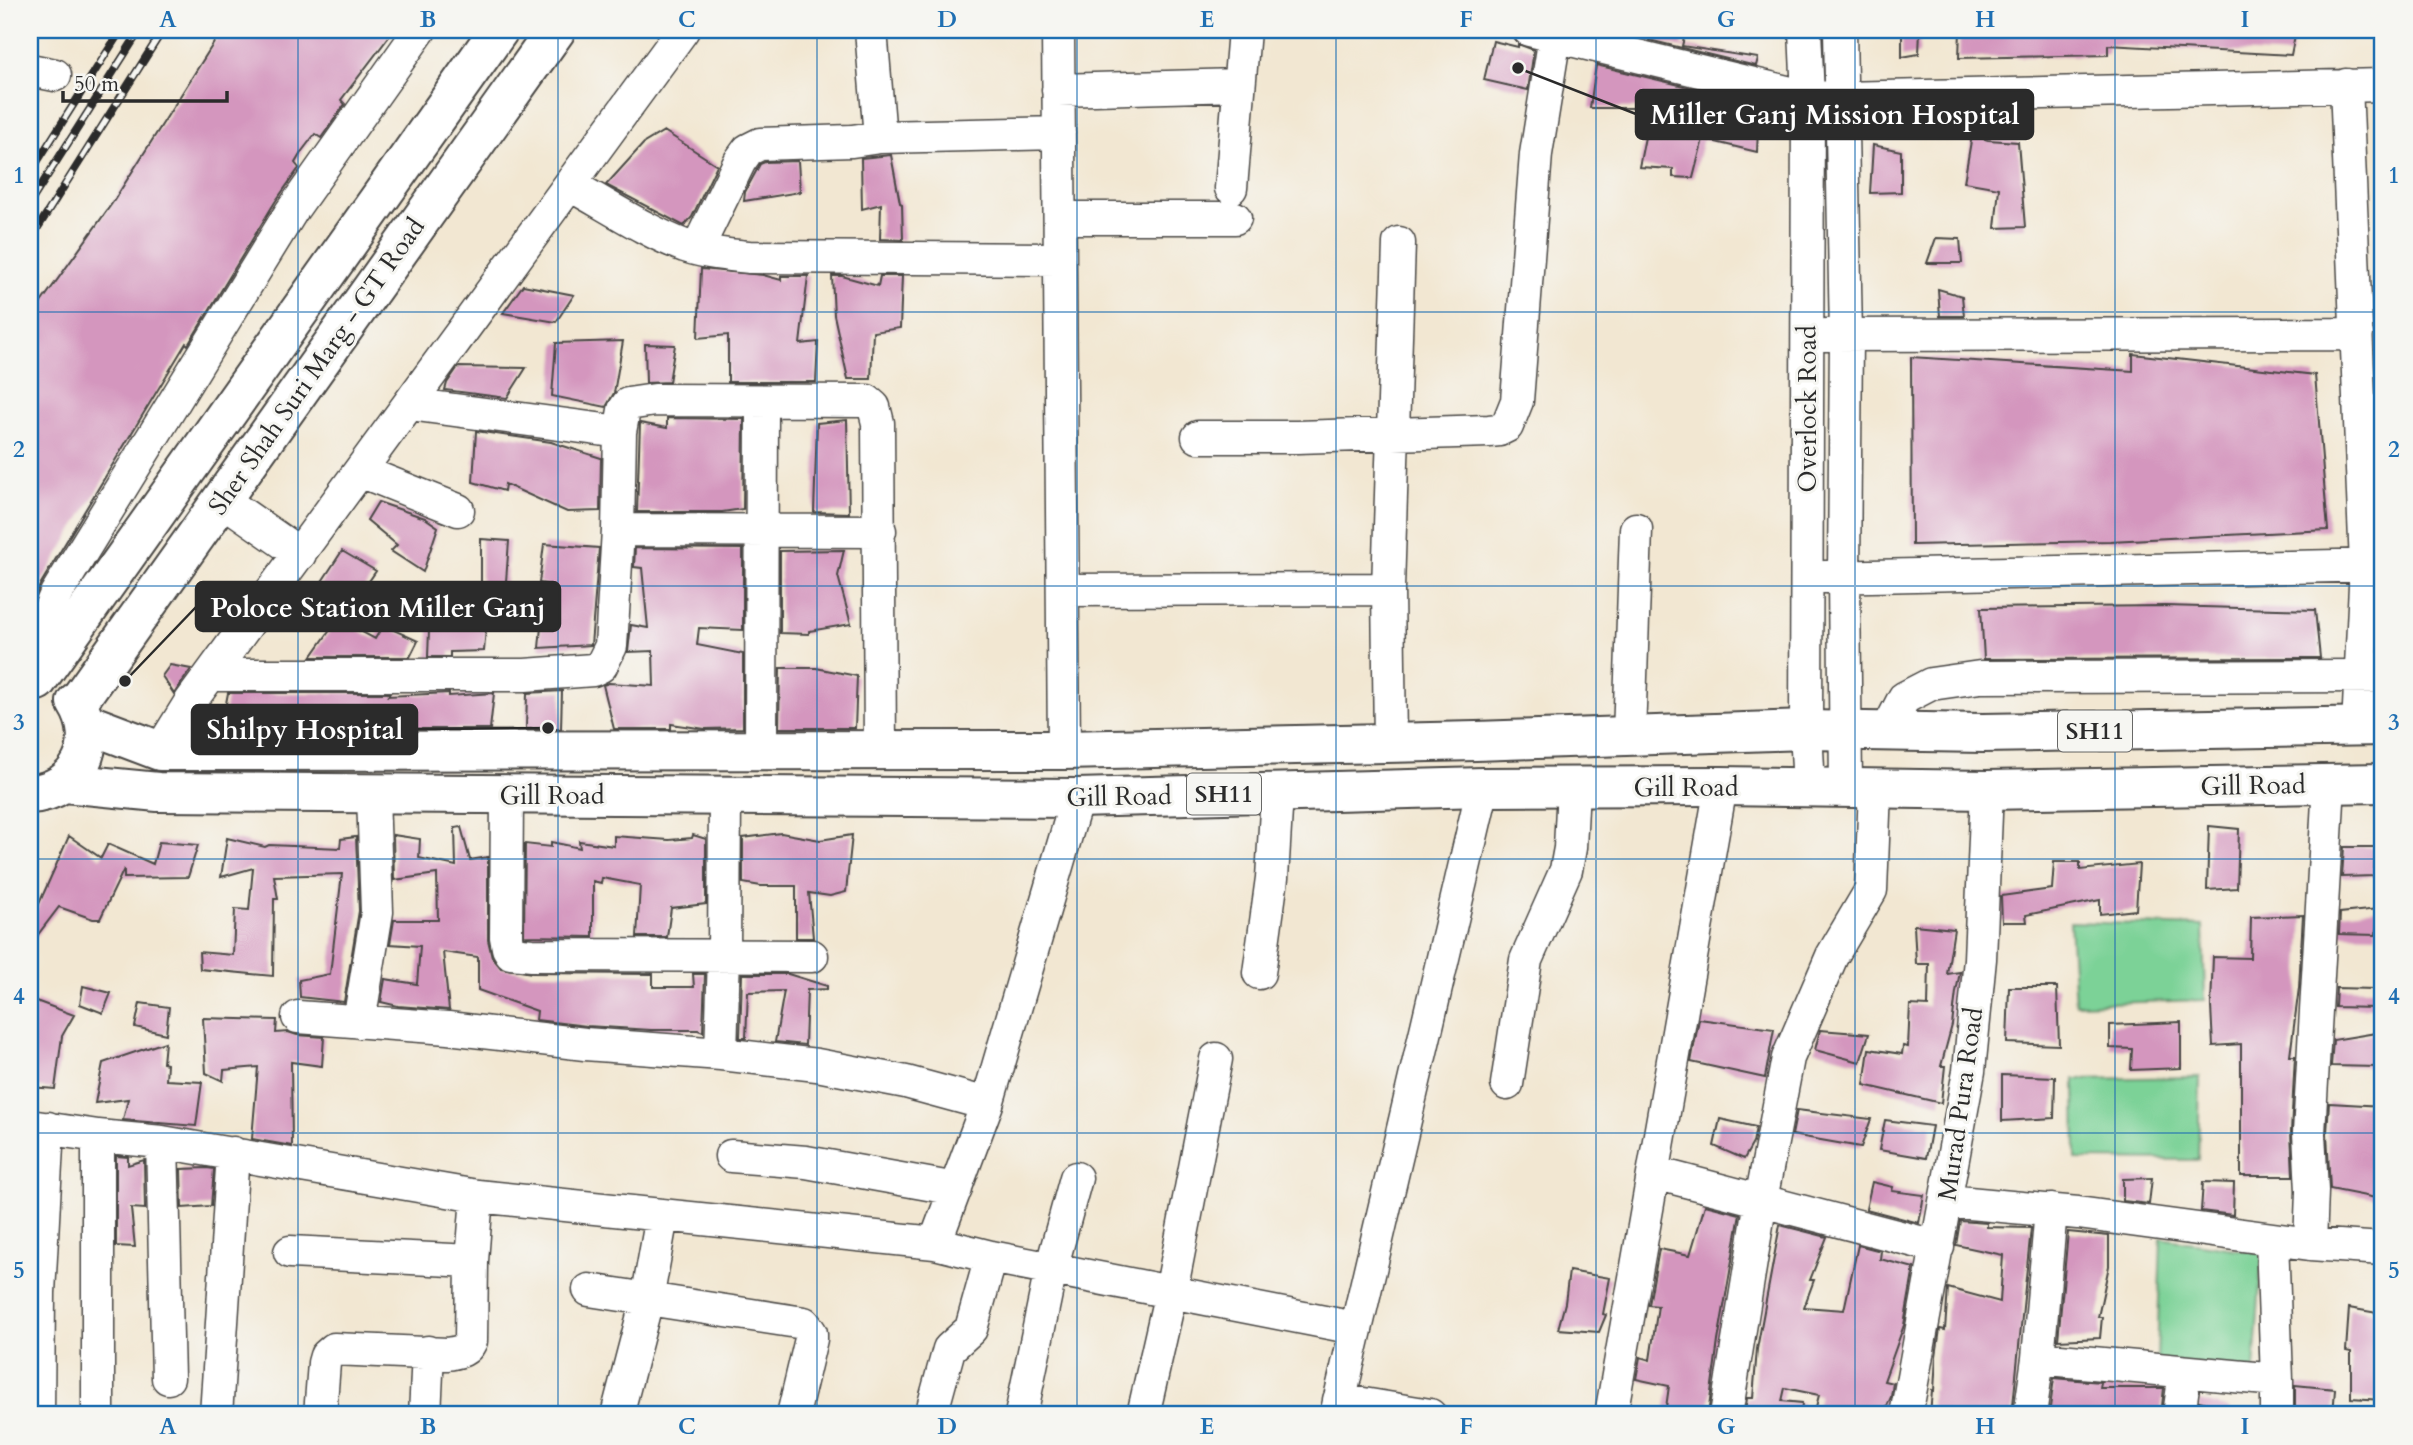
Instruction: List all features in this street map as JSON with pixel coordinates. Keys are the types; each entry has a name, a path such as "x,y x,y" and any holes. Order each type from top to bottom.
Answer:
{"main road":[{"name":"Sher Shah Suri Marg - GT Road","path":"32,672 499,30"},
{"name":"Sher Shah Suri Marg - GT Road","path":"81,713 221,499 556,30"},
{"path":"32,672 66,692 81,713 88,740 85,756 76,771 40,795"},
{"name":"Gill Road","path":"81,713 160,751 1064,750 1806,730 1983,733 2371,727"},
{"name":"Gill Road","path":"40,795 159,792 1077,798 1483,787 1721,786 1987,790 2383,783"}],"street":[{"path":"32,672 56,594 291,212 420,30"},
{"path":"160,751 211,675 683,30"},
{"path":"871,30 880,137"},
{"path":"1058,30 1064,750"},
{"path":"1060,218 1233,203 1244,30"},
{"name":"Overlock Road","path":"1805,30 1808,97 1806,730 1843,788"},
{"name":"Overlock Road","path":"1840,30 1846,335 1843,788"},
{"path":"1198,437 1391,434 1499,430 1507,426 1517,401 1536,154 1542,33 1808,97 2383,85"},
{"path":"1058,90 1239,85"},
{"path":"2346,85 2357,334 2375,565 2371,727"},
{"path":"697,249 740,161 748,150 760,144 852,141 880,137 1059,133"},
{"path":"570,185 664,237 697,249 749,257 1059,259"},
{"path":"1390,743 1388,589 1399,243"},
{"path":"1807,335 2357,334"},
{"path":"211,675 525,675 593,670 601,666 611,646 618,530 620,432 624,410 628,404 637,401 867,401 874,407 878,423 880,750"},
{"path":"761,752 762,402"},
{"path":"409,404 620,432"},
{"path":"360,471 458,510"},
{"path":"221,499 300,554"},
{"path":"1629,736 1636,529"},
{"path":"618,530 880,531"},
{"path":"1806,577 2375,565"},
{"path":"1063,590 1388,589"},
{"path":"1887,731 1904,698 1931,684 1980,677 2372,676"},
{"path":"2310,1244 2312,1191 2309,1133 2329,784"},
{"path":"1611,1415 1721,786"},
{"path":"1430,1415 1338,1408 1483,787"},
{"path":"1507,1084 1526,960 1566,870 1570,848 1573,787"},
{"path":"1726,1415 1761,1200 1788,1058 1832,956 1871,890 1843,788"},
{"name":"Murad Pura Road","path":"1906,1415 1969,1071 1980,959 1987,790"},
{"path":"1259,973 1272,878 1277,793"},
{"path":"359,1022 377,912 373,795"},
{"path":"507,795 506,937 511,953 813,956"},
{"path":"721,1054 725,796"},
{"path":"935,1244 987,1104 1077,798"},
{"path":"298,1017 448,1028 585,1044 721,1054 817,1065 906,1082 987,1104"},
{"path":"1143,1415 1171,1293 1216,1059"},
{"path":"38,1415 39,1127 233,1153 477,1196 935,1244 1355,1328"},
{"path":"98,1136 98,1415"},
{"path":"162,1142 167,1378"},
{"path":"216,1415 233,1153"},
{"path":"731,1156 806,1162 956,1189"},
{"path":"1654,1173 1938,1247"},
{"path":"1021,1415 1051,1269 1076,1178"},
{"path":"320,1415 324,1363 330,1351 338,1348 454,1353 468,1347 471,1340 472,1261 477,1196"},
{"path":"1947,1200 2051,1210 2310,1244 2383,1250"},
{"path":"2030,1415 2051,1210"},
{"path":"617,1415 647,1300 662,1216"},
{"path":"2272,1238 2277,1415"},
{"path":"290,1252 472,1261"},
{"path":"931,1415 949,1349 971,1329 991,1257"},
{"path":"589,1290 804,1323 811,1333 811,1339 793,1415"},
{"path":"425,1415 428,1352"},
{"path":"2038,1357 2277,1380"},
{"path":"2179,1415 2185,1372"}],"green space":[{"path":"2070,922 2203,926 2205,1000 2075,1004"},
{"path":"2200,1077 2198,1160 2076,1159 2075,1079"},
{"path":"2161,1238 2262,1253 2254,1370 2157,1360"}],"building":[{"path":"222,30 394,30 341,100 345,104 321,138 315,134 302,151 295,163 299,168 275,202 188,345 186,343 40,585 30,609 30,318 113,202"},
{"path":"1650,30 1669,30 1684,38 1682,46 1758,58 1756,66 1649,40"},
{"path":"1902,30 1920,30 1919,54 1902,57"},
{"path":"1960,30 2296,30 2291,55 2108,45 2108,55 1959,58"},
{"path":"1493,41 1518,47 1518,44 1534,50 1528,90 1484,80"},
{"path":"1596,65 1759,104 1757,152 1703,139 1693,178 1673,177 1673,169 1639,167 1648,122 1637,120 1639,108 1590,108"},
{"path":"664,131 717,165 692,217 684,226 606,185 644,143"},
{"path":"1972,135 1988,140 2018,142 2025,227 1995,228 1999,188 1964,182"},
{"path":"1873,145 1901,151 1901,192 1870,193"},
{"path":"891,155 902,204 903,240 880,239 881,204 862,209 861,158"},
{"path":"798,161 800,192 744,201 745,192 760,164"},
{"path":"1936,238 1960,239 1962,263 1927,263"},
{"path":"701,269 763,275 781,280 781,276 808,276 800,344 818,342 816,382 728,382 728,335 698,338"},
{"path":"832,276 842,276 878,286 880,276 902,276 900,328 873,332 871,379 848,379 834,315"},
{"path":"523,285 574,295 556,322 503,313"},
{"path":"1938,289 1962,296 1964,316 1940,316"},
{"path":"623,341 614,393 606,407 552,396 556,343"},
{"path":"645,344 675,345 669,382 646,383"},
{"path":"2133,354 2315,375 2328,530 2110,541 1912,545 1911,357 2133,371"},
{"path":"458,367 526,368 507,398 445,390"},
{"path":"667,418 744,419 743,509 722,512 637,512 640,423 667,428"},
{"path":"847,420 849,513 814,512 817,423"},
{"path":"476,431 551,442 601,458 600,511 567,512 505,484 504,491 473,482"},
{"path":"378,502 425,518 438,527 423,572 391,551 397,545 367,520"},
{"path":"481,539 509,541 505,595 481,584"},
{"path":"544,544 599,548 591,645 539,648 545,584 539,583"},
{"path":"635,548 743,549 743,630 699,628 697,645 743,654 743,728 705,729 671,724 671,729 614,729 603,685 609,683 654,686 653,651 628,652 631,625 648,628 642,568 634,567"},
{"path":"844,550 838,576 851,624 809,631 809,634 780,633 780,551"},
{"path":"342,551 376,571 354,603 317,589"},
{"path":"462,593 488,605 484,651 450,652 450,657 428,657 430,604 463,612"},
{"path":"2165,606 2315,610 2320,658 1984,659 1981,608"},
{"path":"338,619 375,639 383,625 418,641 410,657 311,657"},
{"path":"170,665 191,669 174,694 162,676"},
{"path":"780,668 816,668 857,676 855,728 779,728"},
{"path":"562,691 561,729 526,729 527,693"},
{"path":"228,693 390,693 388,696 449,693 449,696 494,693 490,729 221,729"},
{"path":"2209,826 2239,829 2237,888 2207,890"},
{"path":"461,827 470,860 488,857 488,940 492,957 501,968 532,973 653,974 653,987 694,987 693,974 705,974 703,1032 587,1026 536,1020 537,1011 478,990 478,957 443,952 449,1010 381,1002 385,979 417,984 420,946 390,944 394,920 438,920 437,874 394,880 393,835 420,839 419,858 456,866 455,828"},
{"path":"781,833 820,840 852,835 846,892 830,896 809,893 813,938 796,938 796,886 743,883 743,838"},
{"path":"693,835 706,839 706,904 671,908 667,937 637,937 640,885 602,878 601,883 593,881 593,937 524,936 525,844 551,847 551,842 580,848 579,841 614,846 614,836 669,840 692,838"},
{"path":"69,836 101,858 108,844 153,864 159,842 198,845 188,877 124,878 124,869 100,919 59,907 30,945 30,924"},
{"path":"356,837 359,911 344,1002 300,997 299,980 330,974 342,874 274,876 278,899 274,899 273,976 200,969 199,952 233,955 235,909 249,910 253,868 221,877 227,838 265,847 340,848 341,839"},
{"path":"2344,847 2376,847 2374,876 2342,877"},
{"path":"2054,862 2080,862 2080,870 2139,864 2136,910 2100,914 2100,900 2026,915 2027,922 2002,922 2001,896 2052,889"},
{"path":"2378,909 2376,935 2339,934 2340,913"},
{"path":"2303,915 2299,988 2290,1056 2295,1056 2291,1132 2293,1176 2241,1176 2241,1044 2213,1046 2213,957 2250,958 2251,917"},
{"path":"1914,925 1954,929 1947,974 1960,972 1952,1025 1941,1066 1945,1066 1941,1103 1864,1085 1869,1049 1902,1054 1903,1046 1908,1047 1910,1005 1928,1006 1929,964 1916,964"},
{"path":"742,974 788,974 827,986 827,989 807,990 805,1045 775,1042 784,991 748,992 746,1038 740,1038"},
{"path":"83,986 111,993 103,1013 80,1004"},
{"path":"2009,987 2057,987 2059,1045 2007,1043"},
{"path":"2336,988 2374,989 2375,1008 2335,1007"},
{"path":"36,1001 74,1015 62,1036 55,1089 30,1087 30,1026"},
{"path":"140,1003 169,1007 166,1034 135,1027"},
{"path":"203,1018 277,1020 276,1033 324,1037 322,1066 291,1062 292,1146 252,1139 258,1067 224,1070 223,1081 206,1073"},
{"path":"1699,1019 1774,1029 1765,1078 1691,1062"},
{"path":"2181,1022 2181,1068 2131,1070 2132,1049 2110,1048 2110,1025"},
{"path":"1820,1030 1869,1034 1860,1062 1815,1050"},
{"path":"2376,1033 2378,1067 2331,1066 2333,1040"},
{"path":"165,1042 163,1063 167,1064 166,1080 202,1082 196,1126 123,1120 128,1099 95,1103 103,1063"},
{"path":"2002,1075 2055,1077 2054,1118 2002,1121"},
{"path":"2329,1103 2383,1106 2383,1152 2377,1153 2376,1198 2330,1189 2327,1133"},
{"path":"1797,1110 1871,1119 1861,1147 1792,1135"},
{"path":"1720,1119 1756,1127 1753,1143 1744,1159 1714,1146"},
{"path":"1885,1120 1932,1126 1926,1158 1879,1150"},
{"path":"116,1156 128,1157 128,1165 144,1160 145,1209 131,1208 135,1247 116,1246"},
{"path":"181,1169 214,1169 211,1206 182,1208"},
{"path":"2152,1178 2149,1204 2123,1201 2123,1179"},
{"path":"1872,1182 1893,1187 1892,1191 1924,1195 1919,1223 1866,1209"},
{"path":"2203,1182 2234,1183 2233,1215 2201,1211"},
{"path":"1705,1205 1740,1214 1708,1415 1665,1415 1669,1386 1636,1379 1640,1357 1650,1360 1658,1306 1649,1305 1659,1249 1690,1255"},
{"path":"1960,1221 1987,1223 1987,1227 2031,1228 2012,1415 1930,1415 1940,1329 1945,1330 1948,1288 2000,1302 2003,1255 1956,1245"},
{"path":"1780,1225 1827,1237 1810,1280 1814,1280 1804,1307 1844,1310 1858,1245 1881,1251 1880,1259 1914,1268 1904,1325 1884,1381 1893,1383 1891,1397 1883,1415 1814,1415 1819,1395 1785,1388 1782,1401 1802,1403 1801,1415 1745,1415 1747,1398 1753,1398 1757,1349"},
{"path":"2068,1232 2109,1236 2109,1266 2098,1317 2102,1317 2100,1338 2058,1340"},
{"path":"1569,1271 1610,1278 1603,1314 1606,1315 1599,1332 1558,1329"},
{"path":"2349,1308 2383,1314 2383,1400 2351,1398 2351,1352 2346,1351"},
{"path":"2054,1378 2101,1382 2100,1388 2164,1388 2161,1415 2049,1415"},
{"path":"2295,1385 2335,1389 2333,1415 2295,1415"},
{"path":"2199,1401 2230,1409 2229,1415 2198,1415"}],"railway":[{"path":"30,173 121,30"},
{"path":"30,203 140,30"},
{"path":"30,240 163,30"}],"place":[{"name":"Miller Ganj Mission Hospital","path":"1518,68"},
{"name":"Poloce Station Miller Ganj","path":"125,681"},
{"name":"Shilpy Hospital","path":"548,728"}]}
